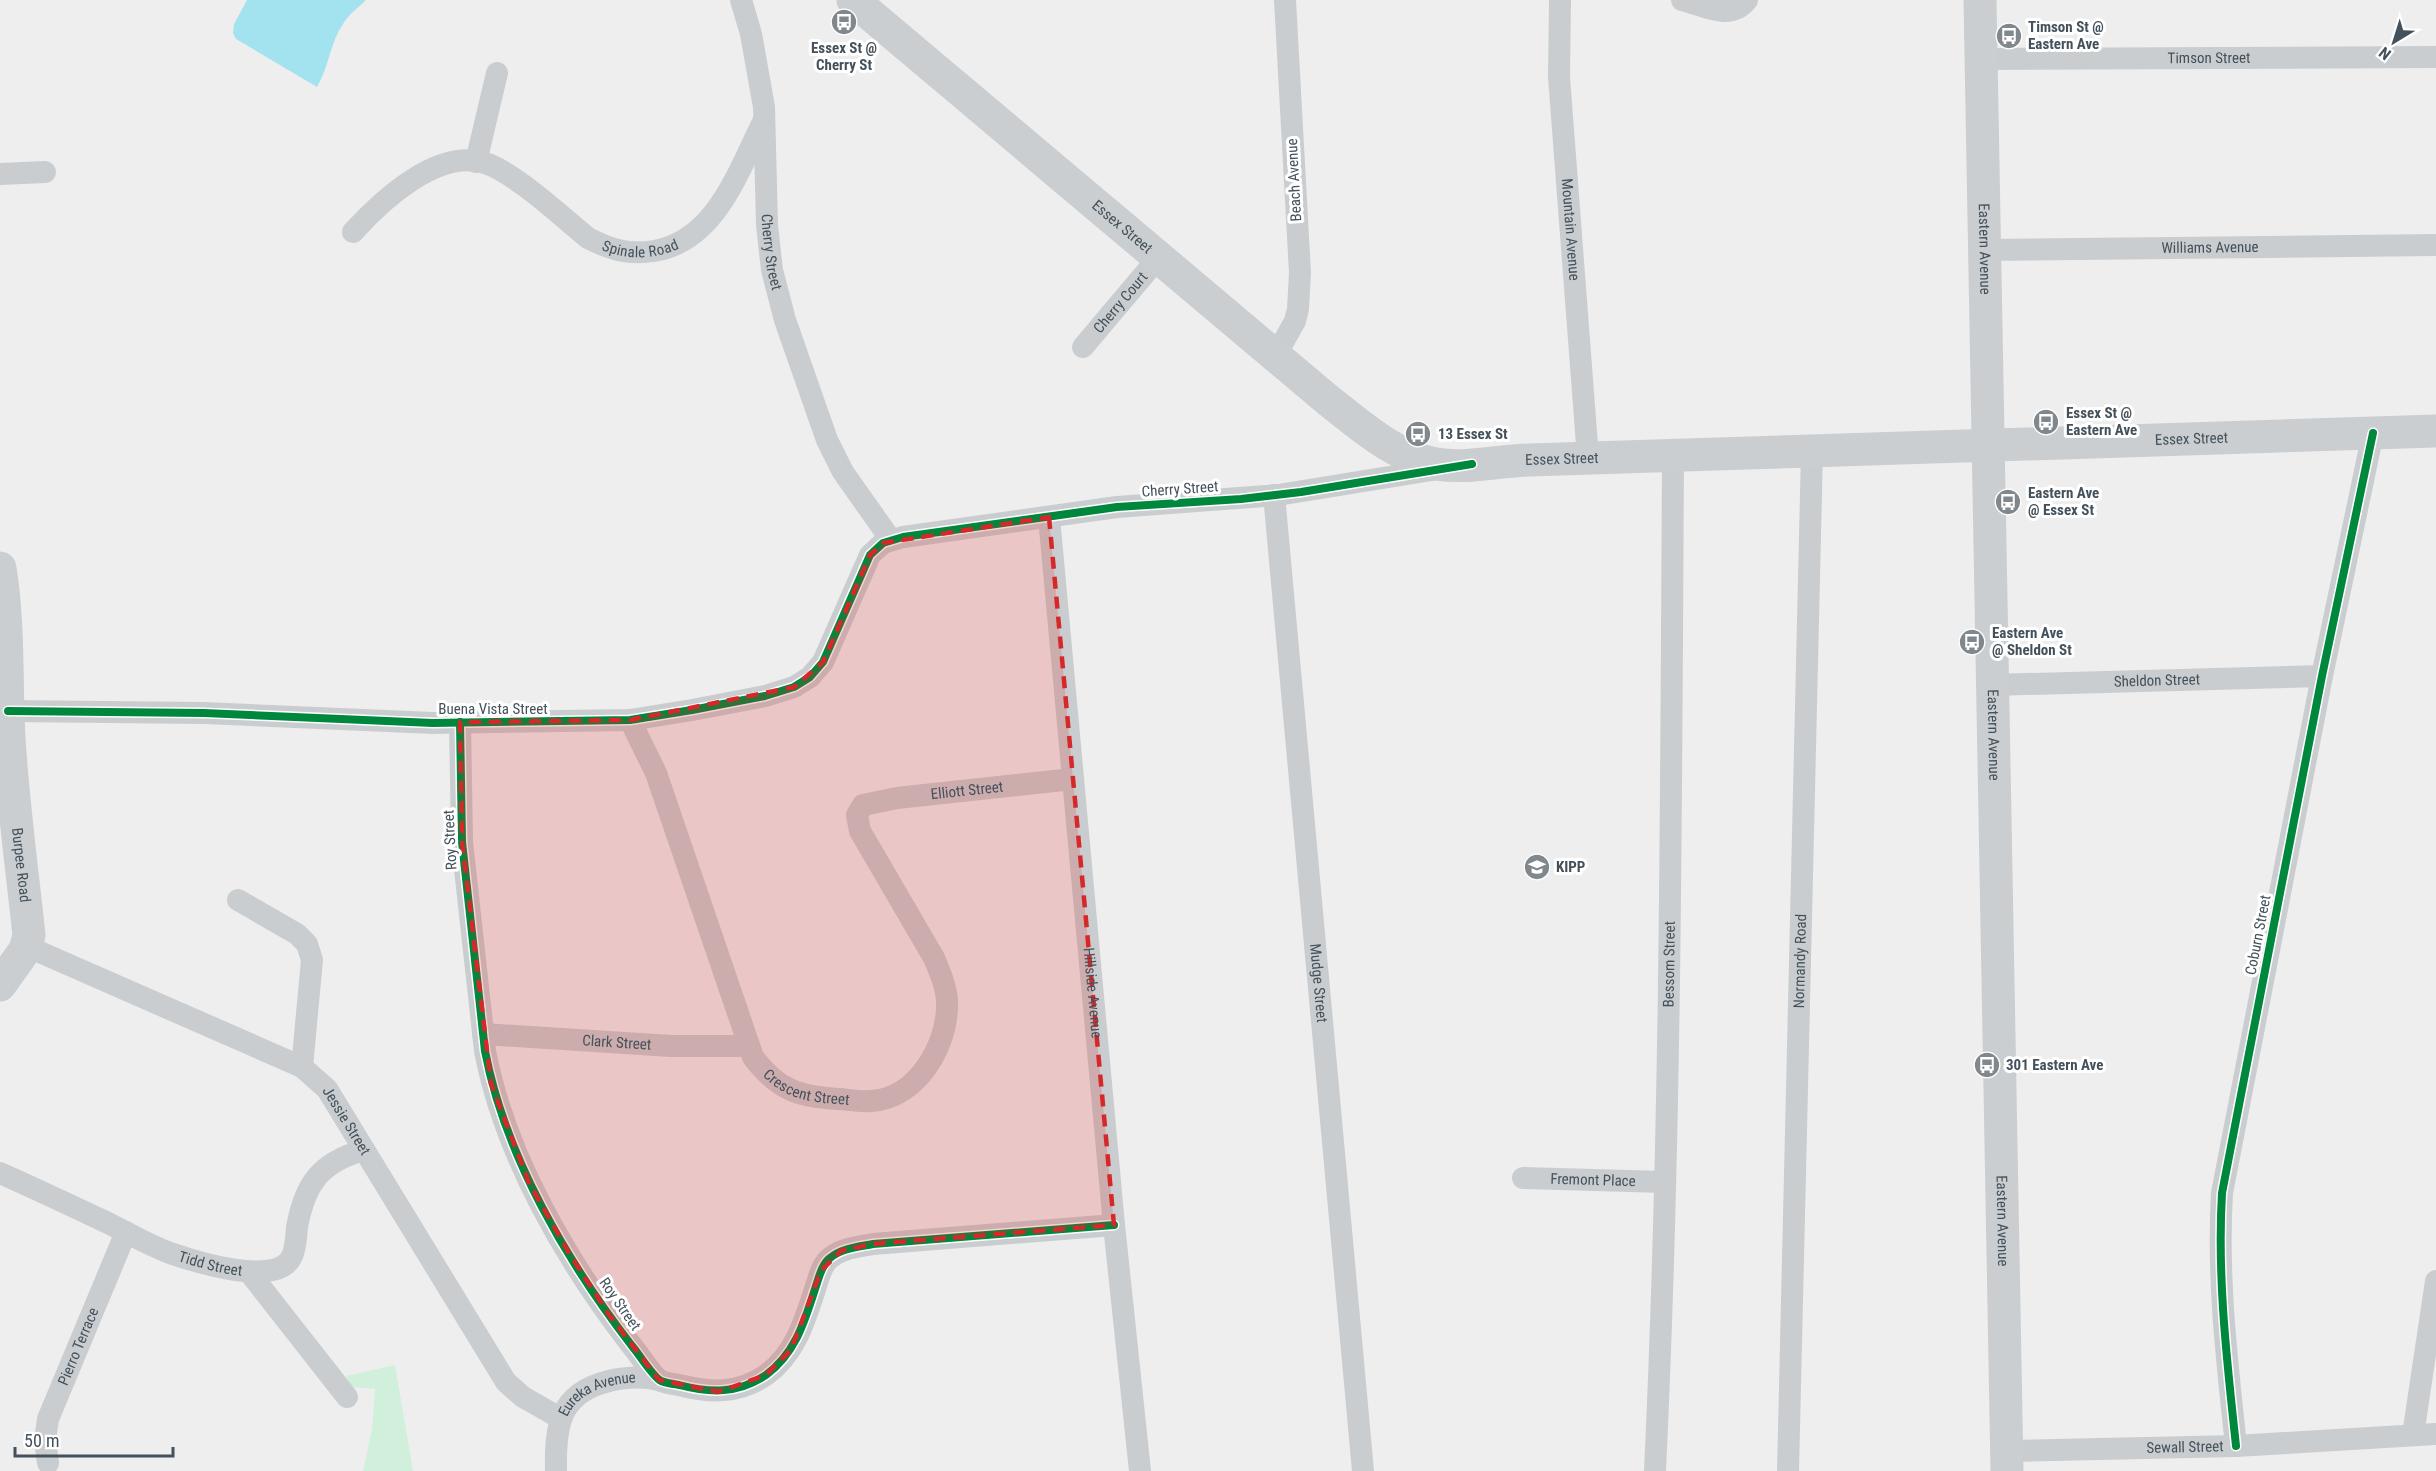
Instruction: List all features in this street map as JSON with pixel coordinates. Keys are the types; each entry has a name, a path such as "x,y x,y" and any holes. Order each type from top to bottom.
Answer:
{"main road":[{"name":"Essex Street","path":"853,0 1329,400 1368,431 1394,447 1435,464 2436,431"},
{"name":"Eastern Avenue","path":"1980,0 2007,1461"},
{"name":"Burpee Road","path":"0,568 6,623 12,794 29,935 26,946"},
{"path":"0,985 26,946"}],"street":[{"name":"Cherry Street","path":"741,0 758,69 764,120 769,248 772,270 785,320 827,440 843,472 891,540 1117,507 1274,495 1472,464"},
{"name":"Beach Avenue","path":"1276,355 1295,321 1300,273 1285,0"},
{"name":"Mountain Avenue","path":"1560,0 1558,77 1588,458"},
{"path":"1682,0 1723,13 1743,5 1747,0"},
{"name":"Timson Street","path":"1981,59 2436,57"},
{"path":"476,162 497,73"},
{"name":"Spinale Road","path":"353,232 404,184 450,161 484,162 510,177 588,238 602,246 632,254 675,246 701,228 721,203 764,120"},
{"path":"0,174 45,172"},
{"name":"Williams Avenue","path":"1984,250 2436,245"},
{"name":"Cherry Court","path":"1083,347 1159,257"},
{"name":"Coburn Street","path":"2236,1446 2223,1324 2222,1193 2322,676 2373,433"},
{"name":"Normandy Road","path":"1788,1471 1812,451"},
{"name":"Bessom Street","path":"1655,1471 1660,1360 1671,828 1673,456"},
{"name":"Mudge Street","path":"1274,495 1364,1471"},
{"name":"Hillside Avenue","path":"1049,517 1114,1225 1140,1471"},
{"name":"Buena Vista Street","path":"8,711 204,713 460,722 630,720 765,696 794,687 810,677 823,662 870,555 883,543 891,540"},
{"name":"Sheldon Street","path":"1992,685 2322,676"},
{"name":"Crescent Street","path":"630,720 656,772 753,1057 772,1080 802,1095 872,1102 887,1098 921,1077 940,1042 947,1003 945,987 934,958 860,831 857,815 862,805"},
{"name":"Roy Street","path":"460,722 462,842 483,1034 491,1084 513,1147 569,1253 609,1315 660,1380"},
{"name":"Elliott Street","path":"862,805 897,798 1073,779"},
{"path":"238,900 297,934 307,944 312,960 302,1066"},
{"name":"Jessie Street","path":"26,946 302,1066 327,1089 506,1382 524,1397 560,1418"},
{"name":"Clark Street","path":"483,1034 671,1046 749,1046"},
{"name":"Tidd Street","path":"0,1173 168,1252 249,1272 263,1273 282,1268 292,1258 305,1197 314,1180 341,1156 364,1150"},
{"name":"Fremont Place","path":"1523,1178 1664,1182"},
{"path":"660,1380 700,1391 718,1392 754,1383 766,1375 781,1363 791,1350 801,1330 821,1271 828,1259 841,1251 873,1244 1114,1225"},
{"name":"Pierro Terrace","path":"48,1463 45,1440 48,1419 126,1232"},
{"path":"249,1272 347,1397"},
{"path":"2413,1435 2436,1281"},
{"name":"Eureka Avenue","path":"556,1471 556,1443 560,1418 568,1403 579,1393 599,1384 626,1377 660,1380"},
{"name":"Sewall Street","path":"2007,1461 2436,1434"}],"highlighted area":[{"path":"1049,517 1114,1225 873,1244 841,1251 821,1271 791,1350 766,1375 718,1392 659,1380 609,1315 569,1253 529,1183 491,1084 462,842 460,722 630,720 794,687 823,662 870,555 883,543"}],"green space":[{"path":"395,1365 413,1471 363,1471 372,1429 375,1389 351,1387 346,1376"}],"water":[{"path":"247,0 366,0 348,17 339,31 317,87 236,39 233,33 234,24"}],"cycle path":[{"path":"2236,1446 2222,1288 2222,1193 2322,676 2373,433"},
{"path":"8,711 204,713 433,723 630,720 692,710 765,696 794,687 810,677 823,662 870,555 883,543 903,537 1117,507 1241,499 1301,492 1472,464"},
{"path":"460,722 462,842 485,1051 494,1090 523,1168 562,1243 608,1314 658,1379 690,1388 724,1390 745,1386 766,1375 785,1357 798,1335 825,1264 830,1258 845,1250 873,1244 1114,1225"}],"place":[{"name":"Essex St @ Cherry St","path":"844,22"},
{"name":"Timson St @ Eastern Ave","path":"2009,36"},
{"name":"Essex St @ Eastern Ave","path":"2046,422"},
{"name":"13 Essex St","path":"1418,434"},
{"name":"Eastern Ave @ Essex St","path":"2008,502"},
{"name":"Eastern Ave @ Sheldon St","path":"1972,642"},
{"name":"KIPP","path":"1537,867"},
{"name":"301 Eastern Ave","path":"1987,1065"}]}
